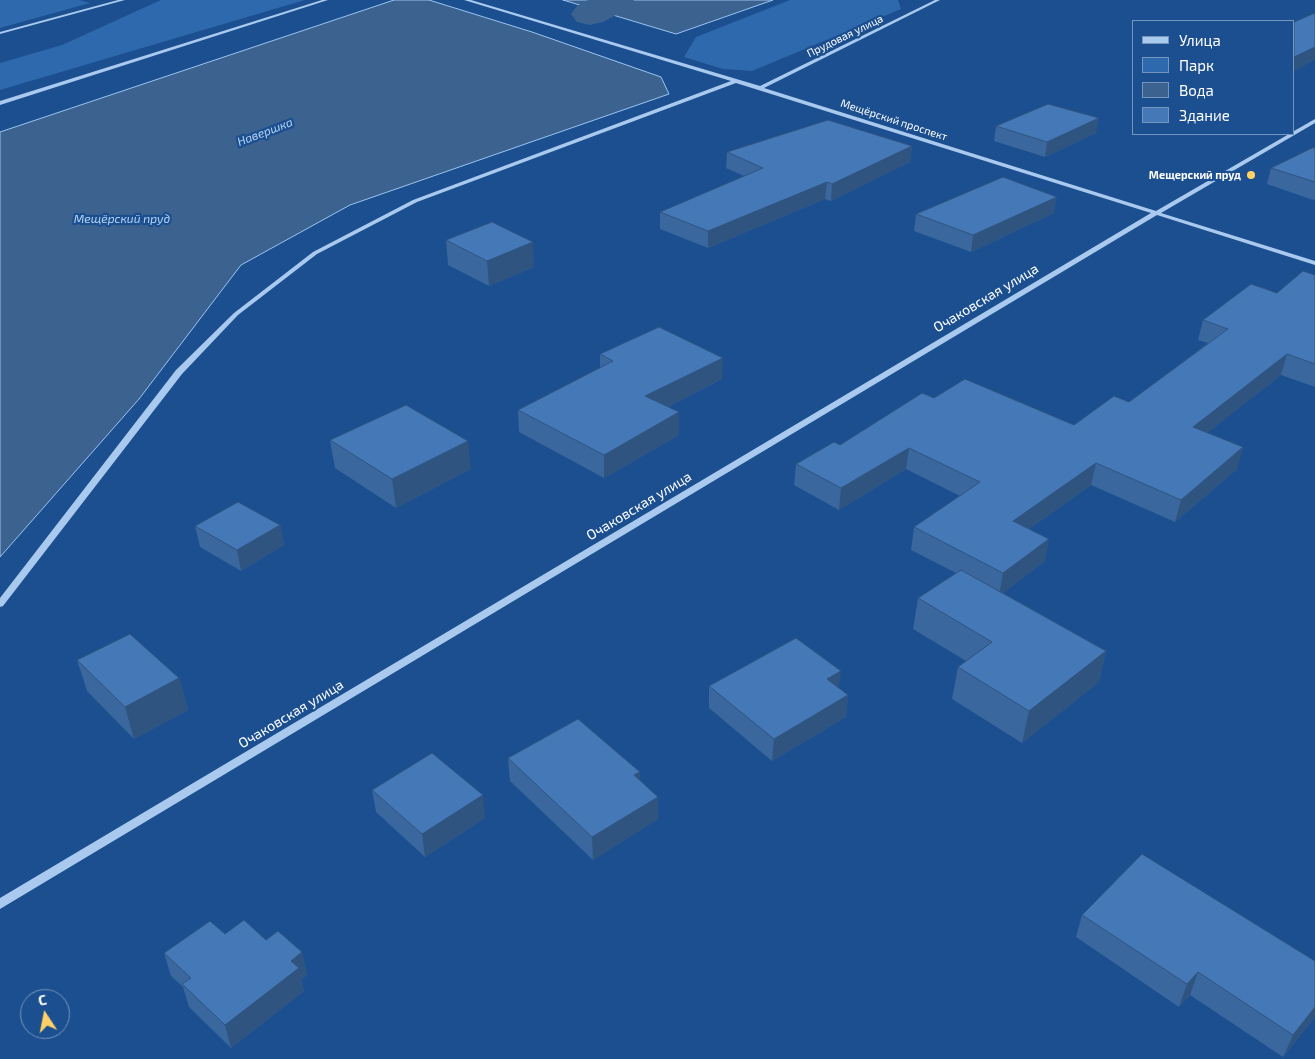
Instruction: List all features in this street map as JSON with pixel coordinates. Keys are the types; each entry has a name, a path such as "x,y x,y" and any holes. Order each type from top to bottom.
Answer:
{"street":[{"path":"0,34 123,0"},
{"path":"0,103 326,0"},
{"name":"Мещёрский проспект","path":"466,0 760,88 1315,263"},
{"name":"Прудовая улица","path":"760,88 938,0"},
{"path":"0,604 179,372 236,314 314,253 415,201 736,81"},
{"name":"Очаковская улица","path":"1295,132 1315,121"},
{"name":"Очаковская улица","path":"0,904 1290,135"}],"green space":[{"path":"0,0 79,0 90,3 0,28"},
{"path":"161,0 305,0 0,90 0,63 62,45"},
{"path":"790,0 898,0 901,9 752,71 723,69 684,57 696,37"}],"water":[{"name":"Мещёрский пруд","path":"394,0 429,0 532,32 661,77 669,94 350,205 241,265 139,399 0,557 0,132"},
{"path":"563,0 773,0 676,34"}],"building":[{"path":"1315,13 1315,47 1295,57 1295,22"},
{"path":"1048,104 1099,118 1047,142 996,126"},
{"path":"828,120 912,146 832,184 827,182 708,231 660,212 763,168 727,152"},
{"path":"1315,147 1315,182 1271,168 1310,149"},
{"path":"1003,177 1057,197 973,235 916,214"},
{"path":"492,222 533,242 487,261 446,240"},
{"path":"1303,271 1315,275 1315,364 1287,354 1193,427 1243,447 1181,500 1096,463 1013,521 1049,539 1003,573 914,527 980,482 909,448 841,488 796,464 834,442 840,445 922,393 934,398 965,379 1074,425 1114,396 1129,402 1228,329 1203,320 1251,284 1277,293"},
{"path":"659,327 723,358 645,396 679,412 604,455 518,410 613,361 600,354"},
{"path":"406,405 468,441 392,479 330,440"},
{"path":"238,502 280,525 237,550 195,526"},
{"path":"961,570 1106,651 1029,711 958,667 992,642 918,598"},
{"path":"130,634 179,678 125,707 77,660"},
{"path":"796,638 841,671 827,679 848,695 774,739 709,686"},
{"path":"578,719 640,772 634,775 658,797 592,837 508,758"},
{"path":"432,753 483,795 422,834 372,790"},
{"path":"1142,854 1315,961 1315,1007 1293,1035 1198,972 1187,984 1082,915"},
{"path":"244,920 266,940 278,931 302,952 291,961 299,968 225,1025 182,984 191,978 164,953 210,921 225,934"}],"waterway":[{"name":"Навершка","path":"590,14 616,0"}],"place":[{"name":"Мещерский пруд","path":"1251,175"}]}
